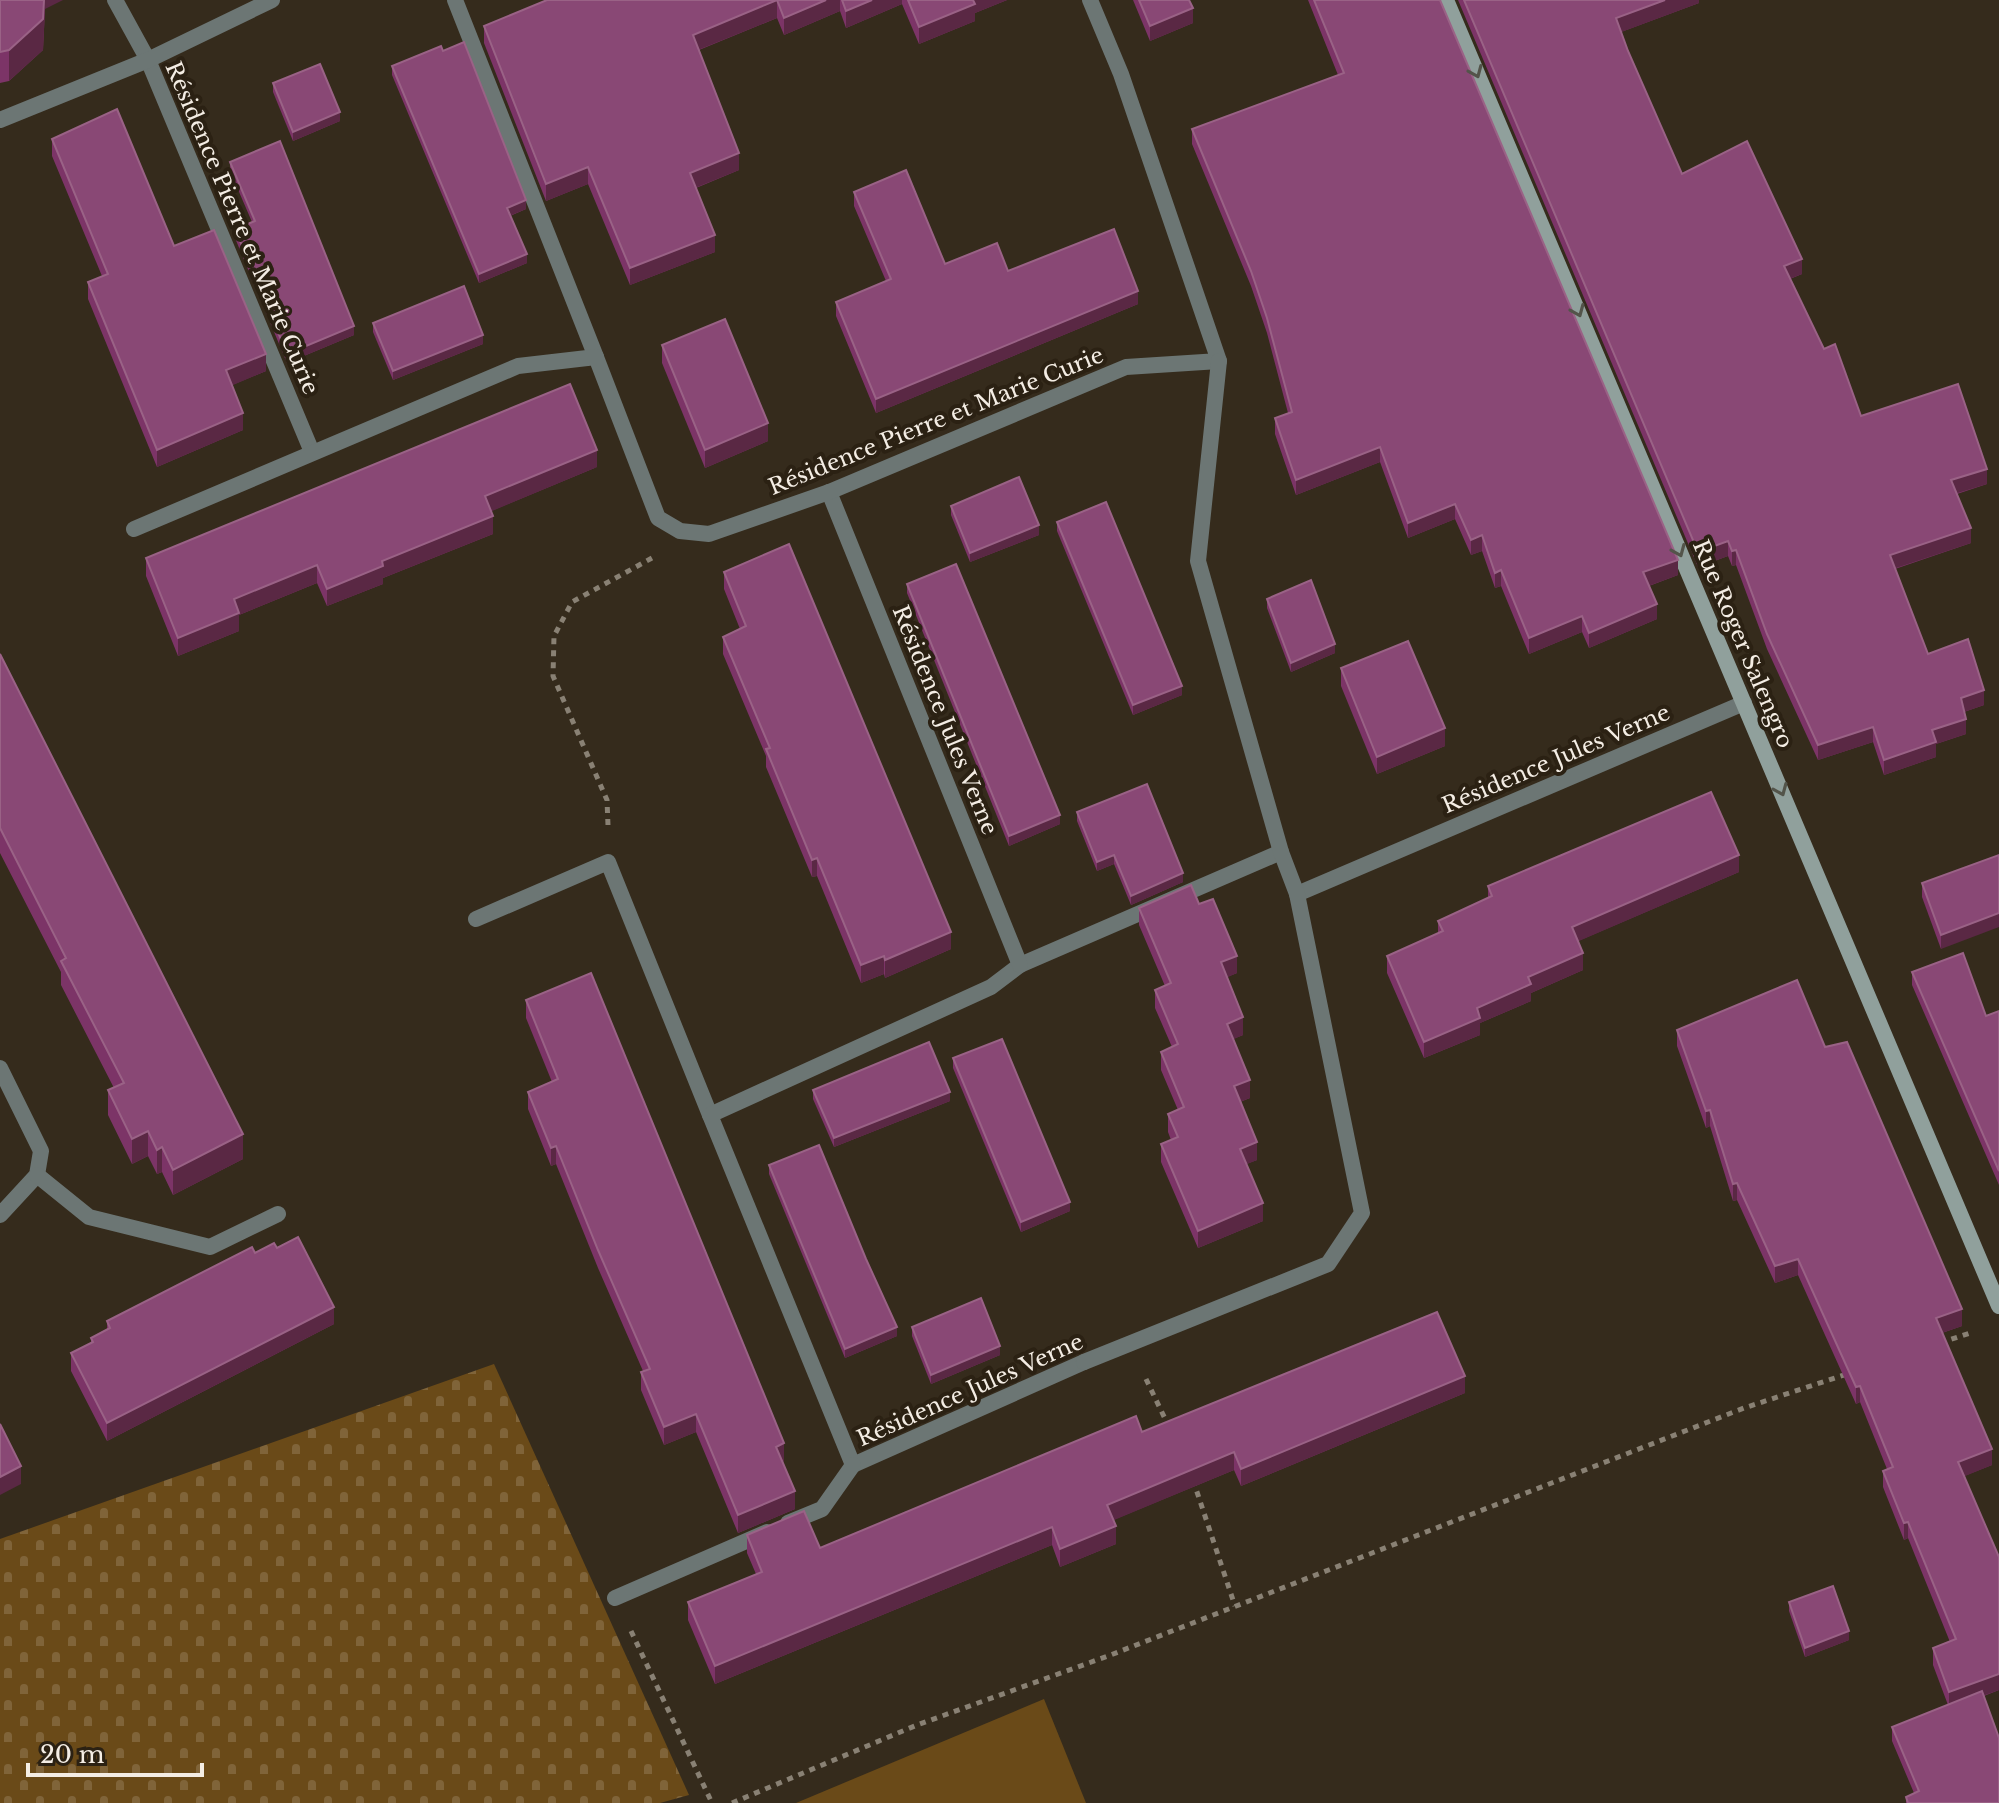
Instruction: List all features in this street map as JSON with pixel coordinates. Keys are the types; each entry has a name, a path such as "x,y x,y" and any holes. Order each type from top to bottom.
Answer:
{"street":[{"path":"0,120 148,60 115,0"},
{"name":"Résidence Pierre et Marie Curie","path":"272,0 148,60 312,452"},
{"path":"455,0 658,518 680,531"},
{"path":"1090,0 1121,74 1219,361"},
{"name":"Rue Roger Salengro","path":"1446,0 1999,1306"},
{"path":"134,529 518,366 596,357"},
{"name":"Résidence Pierre et Marie Curie","path":"680,531 709,534 829,492 1126,367 1219,361"},
{"name":"Résidence Jules Verne","path":"608,862 853,1465 1084,1362 1328,1264 1362,1213 1297,894 1281,852 1198,561 1219,361"},
{"name":"Résidence Jules Verne","path":"829,492 1020,965"},
{"name":"Résidence Jules Verne","path":"1297,894 1744,703"},
{"path":"710,1115 991,987 1020,965 1281,852"},
{"path":"476,919 608,862"},
{"path":"0,1068 41,1151 37,1175 0,1215"},
{"path":"37,1175 89,1217 210,1247 278,1214"},
{"path":"615,1598 822,1509 853,1465"}],"path":[{"path":"608,862 607,800 553,676 554,636 572,602 661,553 680,531"},
{"path":"1939,1343 1984,1328"},
{"path":"1131,1345 1170,1430"},
{"path":"732,1803 917,1725 1108,1656 1656,1442 1849,1373"},
{"path":"1190,1473 1235,1606"},
{"path":"615,1598 712,1803"}],"green space":[{"path":"494,1364 689,1795 660,1803 0,1803 0,1539"},
{"path":"1044,1699 1086,1803 796,1803"}],"building":[{"path":"0,0 44,0 43,19 9,50 0,52"},
{"path":"547,0 777,0 693,35 739,153 690,173 715,235 630,268 588,167 546,184 484,26"},
{"path":"777,0 826,0 784,18"},
{"path":"842,0 872,0 846,11"},
{"path":"908,0 973,0 975,4 919,27"},
{"path":"1139,0 1189,0 1193,8 1150,26"},
{"path":"1314,0 1440,0 1678,560 1643,572 1657,604 1589,633 1582,616 1529,638 1501,570 1495,573 1482,535 1471,540 1455,504 1408,523 1380,447 1296,480 1275,418 1292,412 1267,318 1251,271 1192,129 1344,73"},
{"path":"1464,0 1665,0 1616,18 1682,174 1747,141 1802,259 1784,266 1824,349 1835,344 1861,416 1958,384 1987,469 1951,480 1971,528 1890,555 1928,654 1968,639 1984,690 1961,698 1966,719 1932,730 1936,742 1884,760 1873,727 1818,745 1767,634 1736,550 1732,551 1728,541 1698,552"},
{"path":"464,42 526,200 507,208 527,254 479,274 392,66 441,46 443,51"},
{"path":"320,64 340,112 293,132 273,83"},
{"path":"117,109 174,246 214,230 266,354 226,370 243,413 157,450 88,282 108,274 52,139"},
{"path":"280,141 354,326 287,354 235,229 255,221 230,162"},
{"path":"906,170 945,264 997,243 1008,271 1114,229 1138,291 876,399 836,302 891,279 854,192"},
{"path":"464,286 483,335 393,371 373,323"},
{"path":"725,319 768,423 705,450 662,345"},
{"path":"570,384 597,450 485,496 493,516 382,561 383,566 327,589 317,565 234,599 239,613 178,638 146,558"},
{"path":"1019,477 1039,525 970,553 951,506"},
{"path":"1106,502 1182,686 1133,705 1057,522"},
{"path":"789,544 951,932 885,960 884,956 861,965 817,858 812,860 766,749 770,748 723,637 746,626 724,572"},
{"path":"956,564 1060,815 1009,836 907,584"},
{"path":"1311,580 1335,644 1291,663 1267,599"},
{"path":"1408,641 1445,728 1377,757 1341,668"},
{"path":"0,654 243,1134 173,1170 162,1147 157,1150 148,1131 132,1139 108,1090 124,1083 61,961 66,958 0,828"},
{"path":"1147,784 1183,873 1131,896 1114,855 1097,862 1077,812"},
{"path":"1711,792 1739,855 1572,927 1583,953 1528,977 1531,984 1477,1008 1480,1018 1424,1042 1387,956 1443,931 1438,921 1492,896 1488,886"},
{"path":"1999,855 1999,913 1941,935 1922,883"},
{"path":"1191,885 1199,904 1213,899 1237,956 1221,962 1243,1017 1227,1024 1250,1080 1234,1086 1257,1142 1240,1149 1263,1203 1198,1231 1161,1144 1178,1137 1168,1114 1184,1107 1161,1052 1178,1044 1155,990 1171,983 1139,908"},
{"path":"1963,953 1986,1016 1999,1011 1999,1171 1912,972"},
{"path":"591,973 784,1443 776,1447 795,1491 738,1515 696,1414 664,1427 641,1372 650,1369 556,1146 551,1148 528,1092 558,1079 526,1000"},
{"path":"1797,980 1825,1047 1847,1042 1962,1309 1936,1318 1992,1449 1958,1462 1999,1557 1999,1674 1949,1692 1933,1648 1956,1639 1908,1522 1904,1523 1883,1471 1893,1467 1860,1386 1856,1387 1798,1259 1775,1266 1737,1183 1733,1184 1710,1110 1706,1111 1677,1030"},
{"path":"1002,1039 1070,1202 1021,1222 953,1058"},
{"path":"929,1042 950,1092 834,1138 813,1090"},
{"path":"819,1145 897,1327 845,1349 769,1165"},
{"path":"298,1237 334,1307 107,1423 71,1353 93,1342 91,1338 110,1328 107,1321 252,1247 255,1253 274,1243 277,1248"},
{"path":"981,1298 1000,1346 931,1375 912,1327"},
{"path":"1437,1312 1465,1376 1241,1469 1234,1452 1107,1505 1116,1526 1060,1549 1052,1527 715,1666 688,1602 762,1572 747,1535 804,1511 820,1548 1136,1416 1142,1432"},
{"path":"0,1424 21,1466 0,1477"},
{"path":"1833,1586 1849,1631 1805,1648 1789,1602"},
{"path":"1982,1691 1999,1738 1999,1803 1908,1803 1906,1797 1919,1791 1892,1727"}]}
